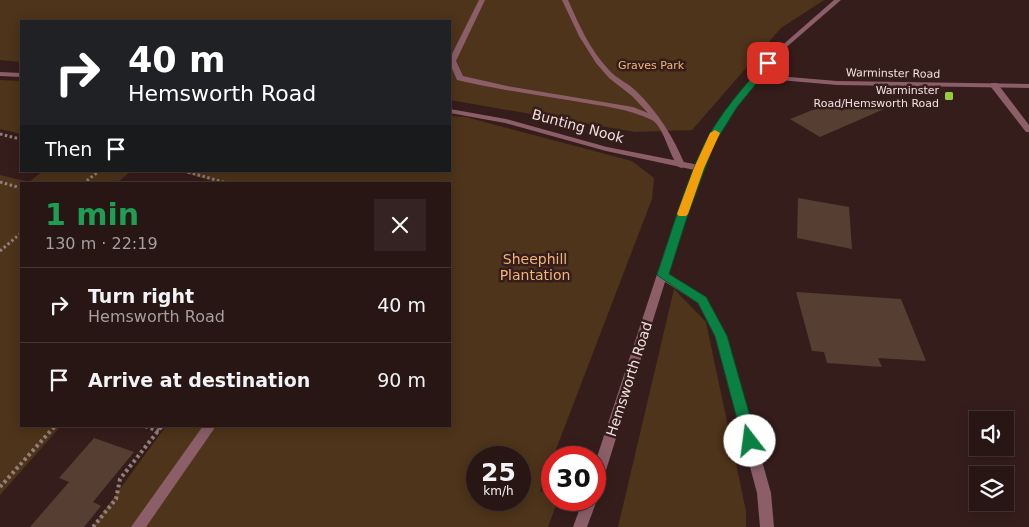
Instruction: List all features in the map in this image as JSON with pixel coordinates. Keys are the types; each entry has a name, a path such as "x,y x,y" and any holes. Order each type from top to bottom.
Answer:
{"street":[{"path":"482,0 452,61 460,78 507,88 634,109 655,119"},
{"path":"565,0 587,48 607,72 635,94 671,139 682,165"},
{"name":"Hemsworth Road","path":"606,450 699,168 715,132 758,76 787,43 838,0"},
{"path":"0,74 20,75"},
{"name":"Warminster Road","path":"758,76 838,83 1029,86"},
{"path":"994,85 1029,130"},
{"name":"Bunting Nook","path":"451,111 506,121 606,149 699,168"},
{"path":"663,275 702,300 721,336 764,493 767,527"},
{"path":"138,527 209,427"},
{"path":"580,527 586,511"}],"path":[{"path":"0,134 20,139"},
{"path":"85,182 97,172"},
{"path":"188,172 223,182"},
{"path":"0,182 20,188"},
{"path":"0,251 20,234"},
{"path":"0,487 55,427"},
{"path":"93,527 116,499 120,479 161,428"}],"green space":[{"name":"Graves Park","path":"0,0 824,0 781,28 692,130 635,132 451,100 451,20 20,20 20,62 0,60"},
{"path":"0,80 20,81 20,134 0,129"},
{"name":"Sheephill Plantation","path":"451,116 466,117 632,161 654,178 652,199 557,446 541,446 541,511 554,511 548,527 92,527 165,427 451,427 451,182 216,182 181,172 451,172"},
{"path":"42,172 130,172 118,182 29,182"},
{"path":"0,175 29,182 20,182 20,427 60,427 0,495"},
{"path":"674,289 706,322 746,511 746,527 618,527"}],"building":[{"path":"891,106 820,137 790,119 820,107"},
{"path":"798,198 849,207 852,249 797,238"},
{"path":"796,292 901,299 926,361 878,358 882,367 827,363 824,352 812,351"},
{"path":"94,438 134,452 93,502 101,506 84,527 30,527 69,482 59,478"}],"slow traffic":[{"path":"683,214 699,168 715,133"}],"place":[{"name":"Warminster Road/Hemsworth Road","path":"949,96"}],"route":[{"path":"750,441 721,336 702,300 663,275 681,217 709,144 715,132 768,63"}]}
